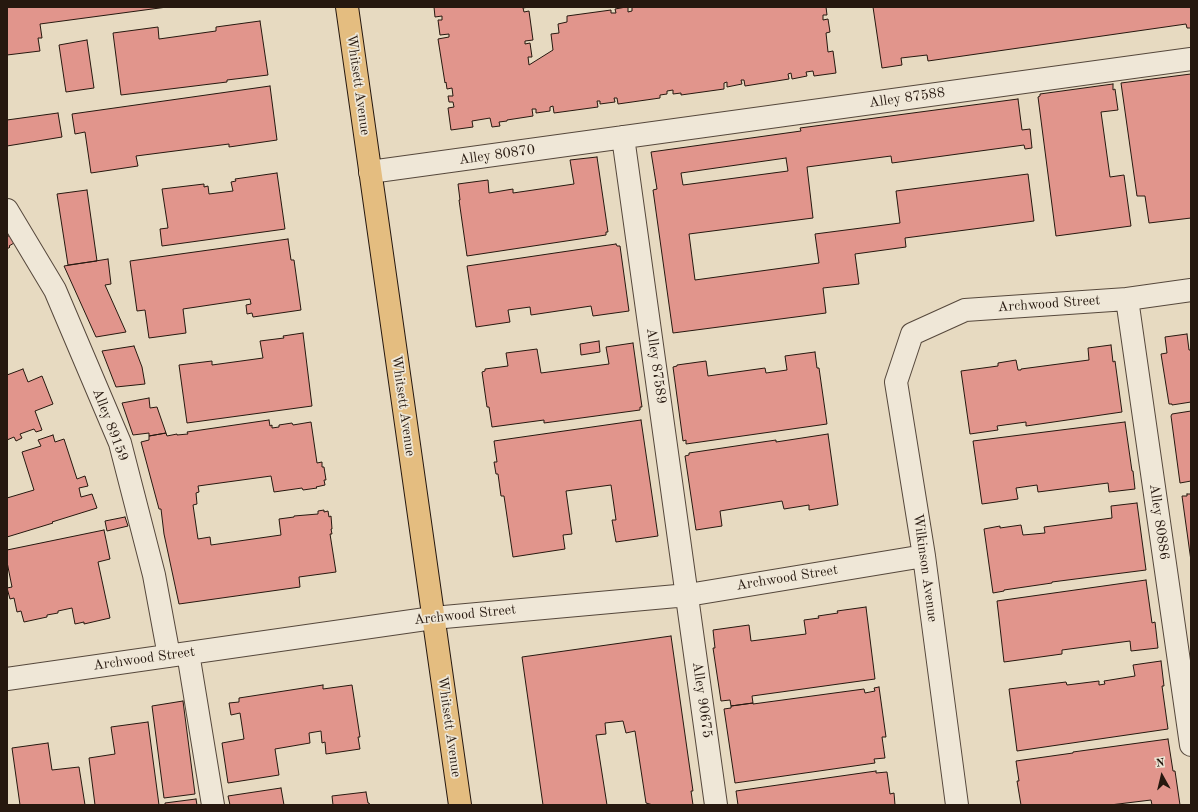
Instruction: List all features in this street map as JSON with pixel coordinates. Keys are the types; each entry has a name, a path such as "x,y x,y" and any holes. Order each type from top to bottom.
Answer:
{"main road":[{"name":"Whitsett Avenue","path":"347,7 460,805"}],"street":[{"name":"Alley 87588","path":"623,137 1191,59"},
{"name":"Alley 80870","path":"370,172 623,137"},
{"name":"Alley 87589","path":"623,137 688,595"},
{"name":"Alley 89159","path":"7,210 55,290 120,443 154,575 179,654 213,805"},
{"name":"Archwood Street","path":"912,334 965,310 1127,299 1191,290"},
{"name":"Alley 80886","path":"1127,299 1191,745"},
{"name":"Wilkinson Avenue","path":"912,334 896,382 924,556 957,805"},
{"name":"Archwood Street","path":"7,679 433,618 688,595 924,556"},
{"name":"Alley 90675","path":"688,595 716,805"}],"building":[{"path":"7,7 167,7 40,24 42,38 38,38 40,51 7,55"},
{"path":"434,7 529,7 523,8 524,12 529,11 533,40 525,41 525,44 530,43 532,57 528,57 529,65 553,50 551,34 559,33 558,24 567,22 567,16 611,10 611,13 616,13 615,9 626,7 628,7 628,12 632,11 632,7 826,7 827,15 823,15 823,20 828,19 830,32 826,33 828,52 833,51 836,73 814,76 813,71 806,72 807,76 792,79 791,73 788,74 789,79 745,86 744,80 741,80 742,84 727,87 727,82 724,83 724,89 681,95 681,93 673,94 673,90 667,91 667,94 660,95 660,98 618,104 617,98 614,98 615,102 600,104 600,101 597,101 598,107 554,113 553,106 550,107 550,111 536,113 536,109 532,109 533,116 499,122 500,126 492,127 490,118 472,121 473,127 451,130 448,108 454,107 453,102 449,102 448,96 453,96 452,88 447,89 446,82 445,83 438,39 449,37 449,34 440,35 438,20 442,20 442,16 435,17"},
{"path":"873,7 1191,7 1191,28 1187,28 1186,24 928,61 927,55 901,58 902,65 882,68"},
{"path":"260,21 268,75 227,80 227,82 121,95 113,33 158,27 159,39 216,31 216,27"},
{"path":"87,40 94,88 66,92 59,45"},
{"path":"1191,74 1191,218 1149,223 1145,196 1137,196 1121,83"},
{"path":"1113,84 1118,110 1101,112 1110,177 1124,175 1131,226 1056,236 1038,97 1040,94"},
{"path":"270,86 277,140 229,147 229,144 136,156 138,166 91,173 85,132 75,134 72,114"},
{"path":"1018,99 1022,130 1030,129 1032,148 1025,149 1024,145 892,163 891,156 807,167 813,218 689,234 695,280 819,263 815,234 900,223 896,191 1028,174 1034,221 905,238 906,247 855,254 859,284 823,288 826,313 673,333 653,190 657,189 651,152 801,131 800,128","holes":["786,158 788,171 683,185 681,173"]},
{"path":"58,113 62,137 7,146 7,120"},
{"path":"597,157 608,232 606,232 606,235 467,256 458,184 488,180 489,193 513,189 513,193 574,184 570,160"},
{"path":"277,173 285,229 162,246 160,229 168,228 162,189 204,184 204,187 208,186 209,194 233,191 231,182 236,181 235,179"},
{"path":"87,190 97,261 68,265 57,194"},
{"path":"10,235 14,243 7,249 7,237"},
{"path":"288,239 291,260 294,260 301,310 253,317 252,313 247,314 246,305 251,304 250,299 183,309 186,333 149,338 145,310 137,311 130,261"},
{"path":"616,244 617,246 620,246 629,311 593,316 591,306 531,315 530,307 508,310 510,322 476,327 467,266"},
{"path":"108,259 111,284 105,285 126,332 96,337 64,266"},
{"path":"303,333 312,406 187,423 179,365 212,361 212,365 263,358 260,341 284,338 283,336"},
{"path":"1187,334 1189,350 1191,350 1191,402 1172,405 1169,404 1161,354 1167,353 1165,337"},
{"path":"599,341 600,352 581,355 580,344"},
{"path":"633,343 642,407 640,407 640,410 544,423 544,420 492,427 489,407 487,407 482,372 485,371 485,369 508,366 506,353 537,349 541,373 609,364 606,347"},
{"path":"1111,345 1113,362 1115,361 1122,412 1026,426 1026,422 997,426 998,430 970,434 961,371 998,366 998,363 1016,360 1018,370 1021,370 1089,360 1088,348"},
{"path":"134,346 142,367 145,384 116,387 102,351"},
{"path":"815,352 817,368 819,368 827,424 686,444 686,440 683,441 673,367 677,365 706,361 708,376 765,368 766,373 787,370 785,356"},
{"path":"23,369 28,382 42,376 53,404 35,411 42,430 36,432 34,429 20,434 22,438 16,441 14,437 7,440 7,375"},
{"path":"149,398 150,408 157,407 166,433 149,436 149,433 133,435 122,403"},
{"path":"1191,411 1191,481 1180,483 1171,416 1172,414"},
{"path":"269,420 272,428 279,427 279,425 292,423 293,425 311,422 317,463 322,462 322,467 324,467 326,480 324,480 325,485 303,490 302,488 274,492 271,476 198,486 199,492 196,493 197,504 193,505 198,539 210,537 211,545 281,535 279,519 318,514 318,511 324,510 324,512 328,511 329,517 331,516 332,534 330,534 336,572 299,577 300,587 179,604 164,534 161,509 159,509 141,442 149,440 149,436 166,433 167,436 188,434 187,432"},
{"path":"641,420 658,536 616,542 612,520 616,520 611,485 566,491 572,534 563,535 565,549 513,557 504,496 501,496 498,474 496,474 494,462 497,462 494,441"},
{"path":"1125,422 1135,489 1109,492 1108,483 1038,492 1037,485 1016,488 1018,499 982,504 973,441"},
{"path":"828,434 838,505 809,510 809,505 784,509 782,501 720,511 722,526 696,530 685,456 689,455 689,453"},
{"path":"53,435 55,442 64,439 77,479 85,476 88,486 79,488 81,497 92,494 97,508 7,537 7,498 34,490 22,452 41,446 38,440"},
{"path":"1187,494 1191,494 1191,561 1182,496 1187,496"},
{"path":"1137,503 1146,570 1052,582 993,593 984,529 1000,526 1000,528 1021,525 1023,535 1045,533 1044,527 1112,518 1111,506"},
{"path":"125,517 128,526 107,531 105,521"},
{"path":"104,530 110,559 98,562 110,618 84,624 84,622 75,624 72,608 58,611 58,613 47,615 47,617 24,622 21,611 17,612 14,598 10,599 7,588 12,587 7,562 7,550"},
{"path":"1146,580 1152,623 1155,622 1158,648 1131,651 1130,641 1062,650 1062,654 1004,662 997,601"},
{"path":"866,607 875,679 752,696 753,703 731,706 730,700 721,701 713,648 715,648 713,630 749,625 751,641 806,634 804,620 838,613 837,611"},
{"path":"671,636 693,791 691,791 693,805 653,805 646,803 635,731 626,733 623,721 605,723 606,734 596,735 607,805 543,805 522,657"},
{"path":"1161,661 1164,686 1162,686 1168,729 1017,751 1009,689 1066,682 1067,685 1099,681 1099,685 1105,684 1104,681 1135,676 1133,665"},
{"path":"323,685 323,689 352,685 360,737 358,737 360,749 326,754 325,742 322,743 321,731 309,733 310,743 275,749 279,775 228,783 222,743 244,739 240,713 231,715 229,703 239,702 239,698"},
{"path":"879,687 886,737 882,737 885,758 874,759 875,763 735,783 724,709 731,708 731,706 864,689 865,693 875,691 874,688"},
{"path":"183,701 195,794 164,798 152,706"},
{"path":"148,722 159,805 95,805 89,758 115,754 111,727"},
{"path":"1168,739 1180,805 1152,805 1151,800 1110,805 1021,805 1017,781 1019,781 1016,761"},
{"path":"48,743 52,770 79,767 85,805 20,805 12,748"},
{"path":"876,771 876,773 887,772 890,794 894,793 895,805 738,805 736,791"},
{"path":"281,788 284,805 230,805 228,796"},
{"path":"366,792 368,803 370,805 333,805 332,796"},
{"path":"196,799 197,805 165,805 165,803"}]}
